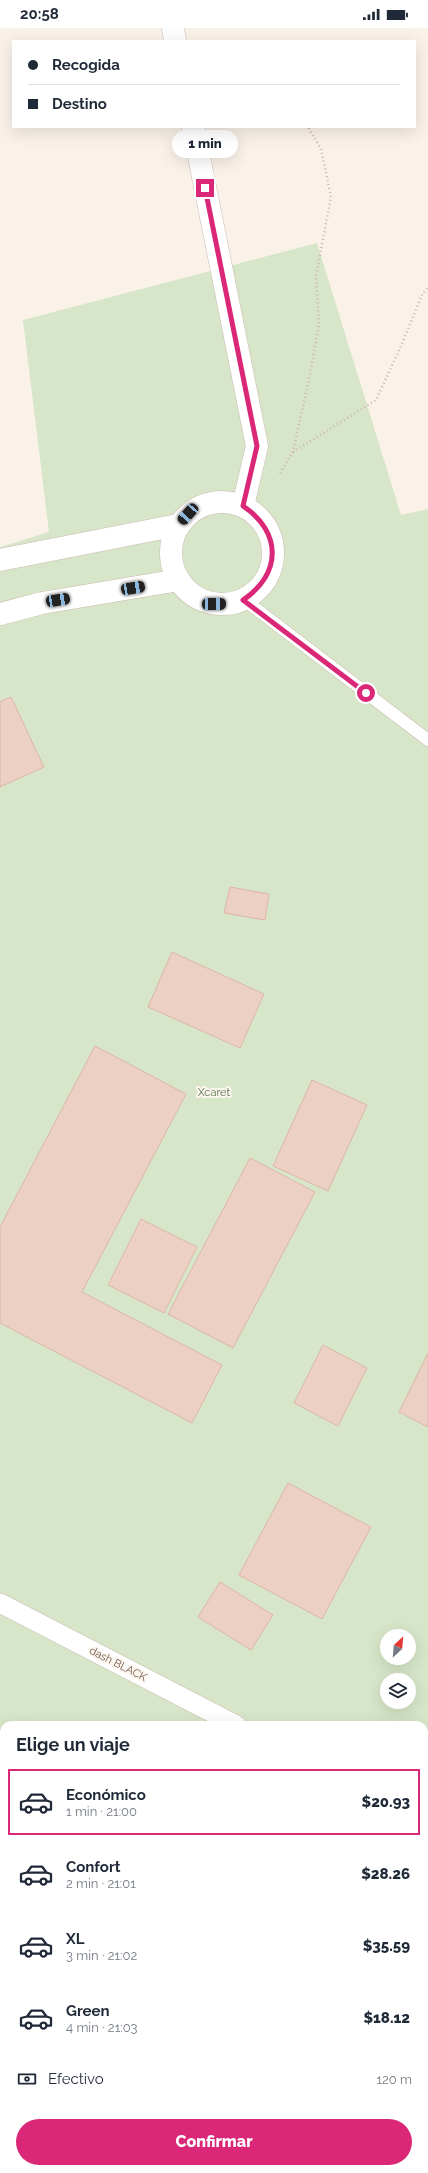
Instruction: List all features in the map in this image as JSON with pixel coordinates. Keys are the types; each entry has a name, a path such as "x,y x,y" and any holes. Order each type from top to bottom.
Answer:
{"street":[{"path":"173,28 175,40"},
{"path":"193,128 257,446 243,506"},
{"path":"214,502 228,502 243,506 255,514 265,525 271,538 273,553 271,567 265,580 255,592 243,600 214,604 200,600 188,591 179,580 172,567 170,553 172,538 178,525 188,514 200,506 214,502"},
{"path":"0,560 178,525"},
{"path":"0,614 42,603 179,580"},
{"name":"dash BLACK","path":"0,1603 228,1721"}],"lane":[{"path":"243,600 428,740"}],"path":[{"path":"278,477 293,452 319,323 316,276 331,197 321,149 309,128"},
{"path":"293,452 376,400 401,346 422,295 428,287"}],"green space":[{"name":"Xcaret","path":"317,243 401,515 428,509 428,1721 0,1721 0,547 49,532 23,320"}],"building":[{"path":"11,697 44,767 0,787 0,702"},
{"path":"230,887 269,894 265,920 224,913"},
{"path":"172,952 264,994 240,1048 148,1007"},
{"path":"95,1046 186,1094 82,1292 222,1365 192,1423 0,1323 0,1227"},
{"path":"312,1080 367,1105 328,1191 273,1166"},
{"path":"250,1158 315,1192 233,1348 168,1314"},
{"path":"141,1219 197,1247 164,1313 108,1285"},
{"path":"323,1345 367,1368 338,1426 294,1403"},
{"path":"428,1353 428,1427 399,1412"},
{"path":"288,1483 371,1527 322,1619 239,1575"},
{"path":"220,1582 273,1615 251,1650 198,1617"}],"route":[{"path":"205,188 257,446 243,506 255,514 265,525 271,538 273,553 271,567 265,580 255,592 243,600 366,693"}]}
